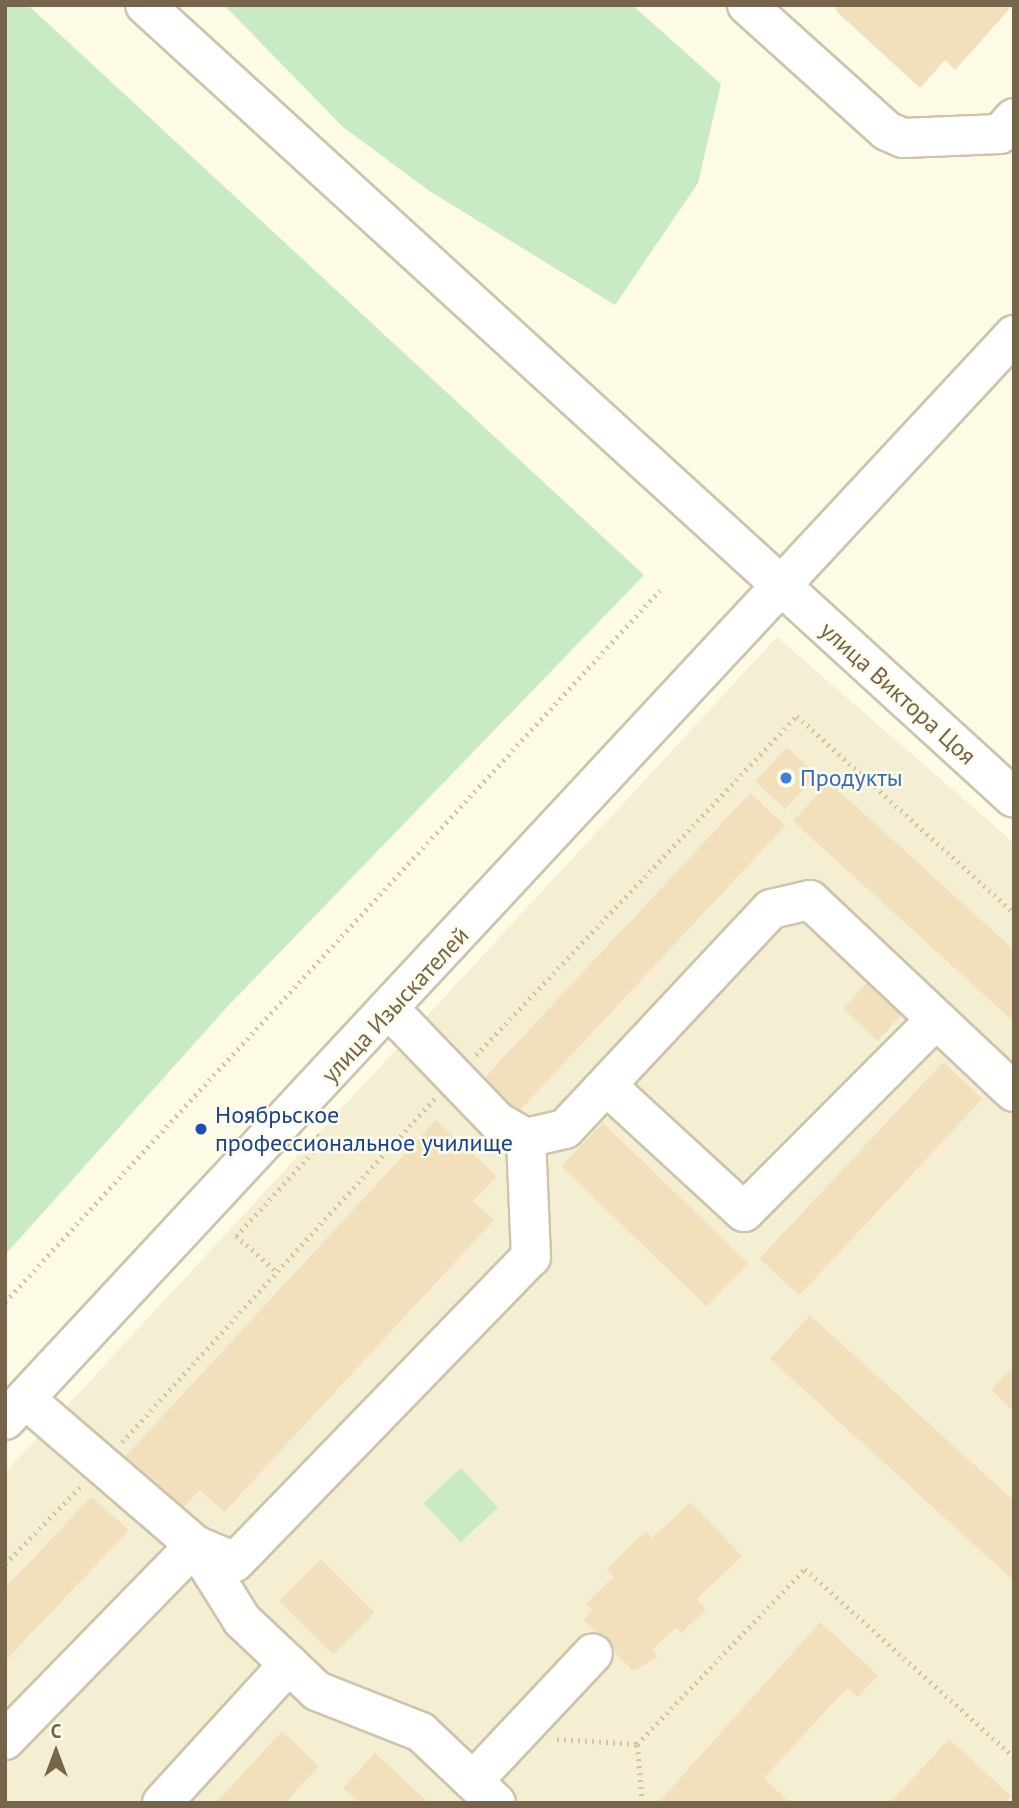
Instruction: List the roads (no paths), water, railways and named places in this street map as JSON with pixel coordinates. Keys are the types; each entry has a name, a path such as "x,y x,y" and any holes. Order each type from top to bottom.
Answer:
{"street":[{"name":"улица Виктора Цоя","path":"145,5 1014,798"},
{"path":"747,5 887,131 903,138 1009,133"},
{"name":"улица Изыскателей","path":"15,1409 293,1112 391,1012 1014,335"},
{"path":"391,1012 498,1122 526,1138 565,1129 771,909 810,900 1014,1092"},
{"path":"607,1086 744,1212 936,1019"},
{"path":"195,1545 235,1562 531,1257 526,1138"},
{"path":"15,1409 102,1465 195,1545 243,1619 317,1691 421,1732 484,1792 515,1736 593,1653"},
{"path":"5,1740 195,1545"},
{"path":"162,1803 289,1664"}],"place":[{"name":"Продукты","path":"786,778"},
{"name":"Ноябрьское профессиональное училище","path":"201,1129"}]}
